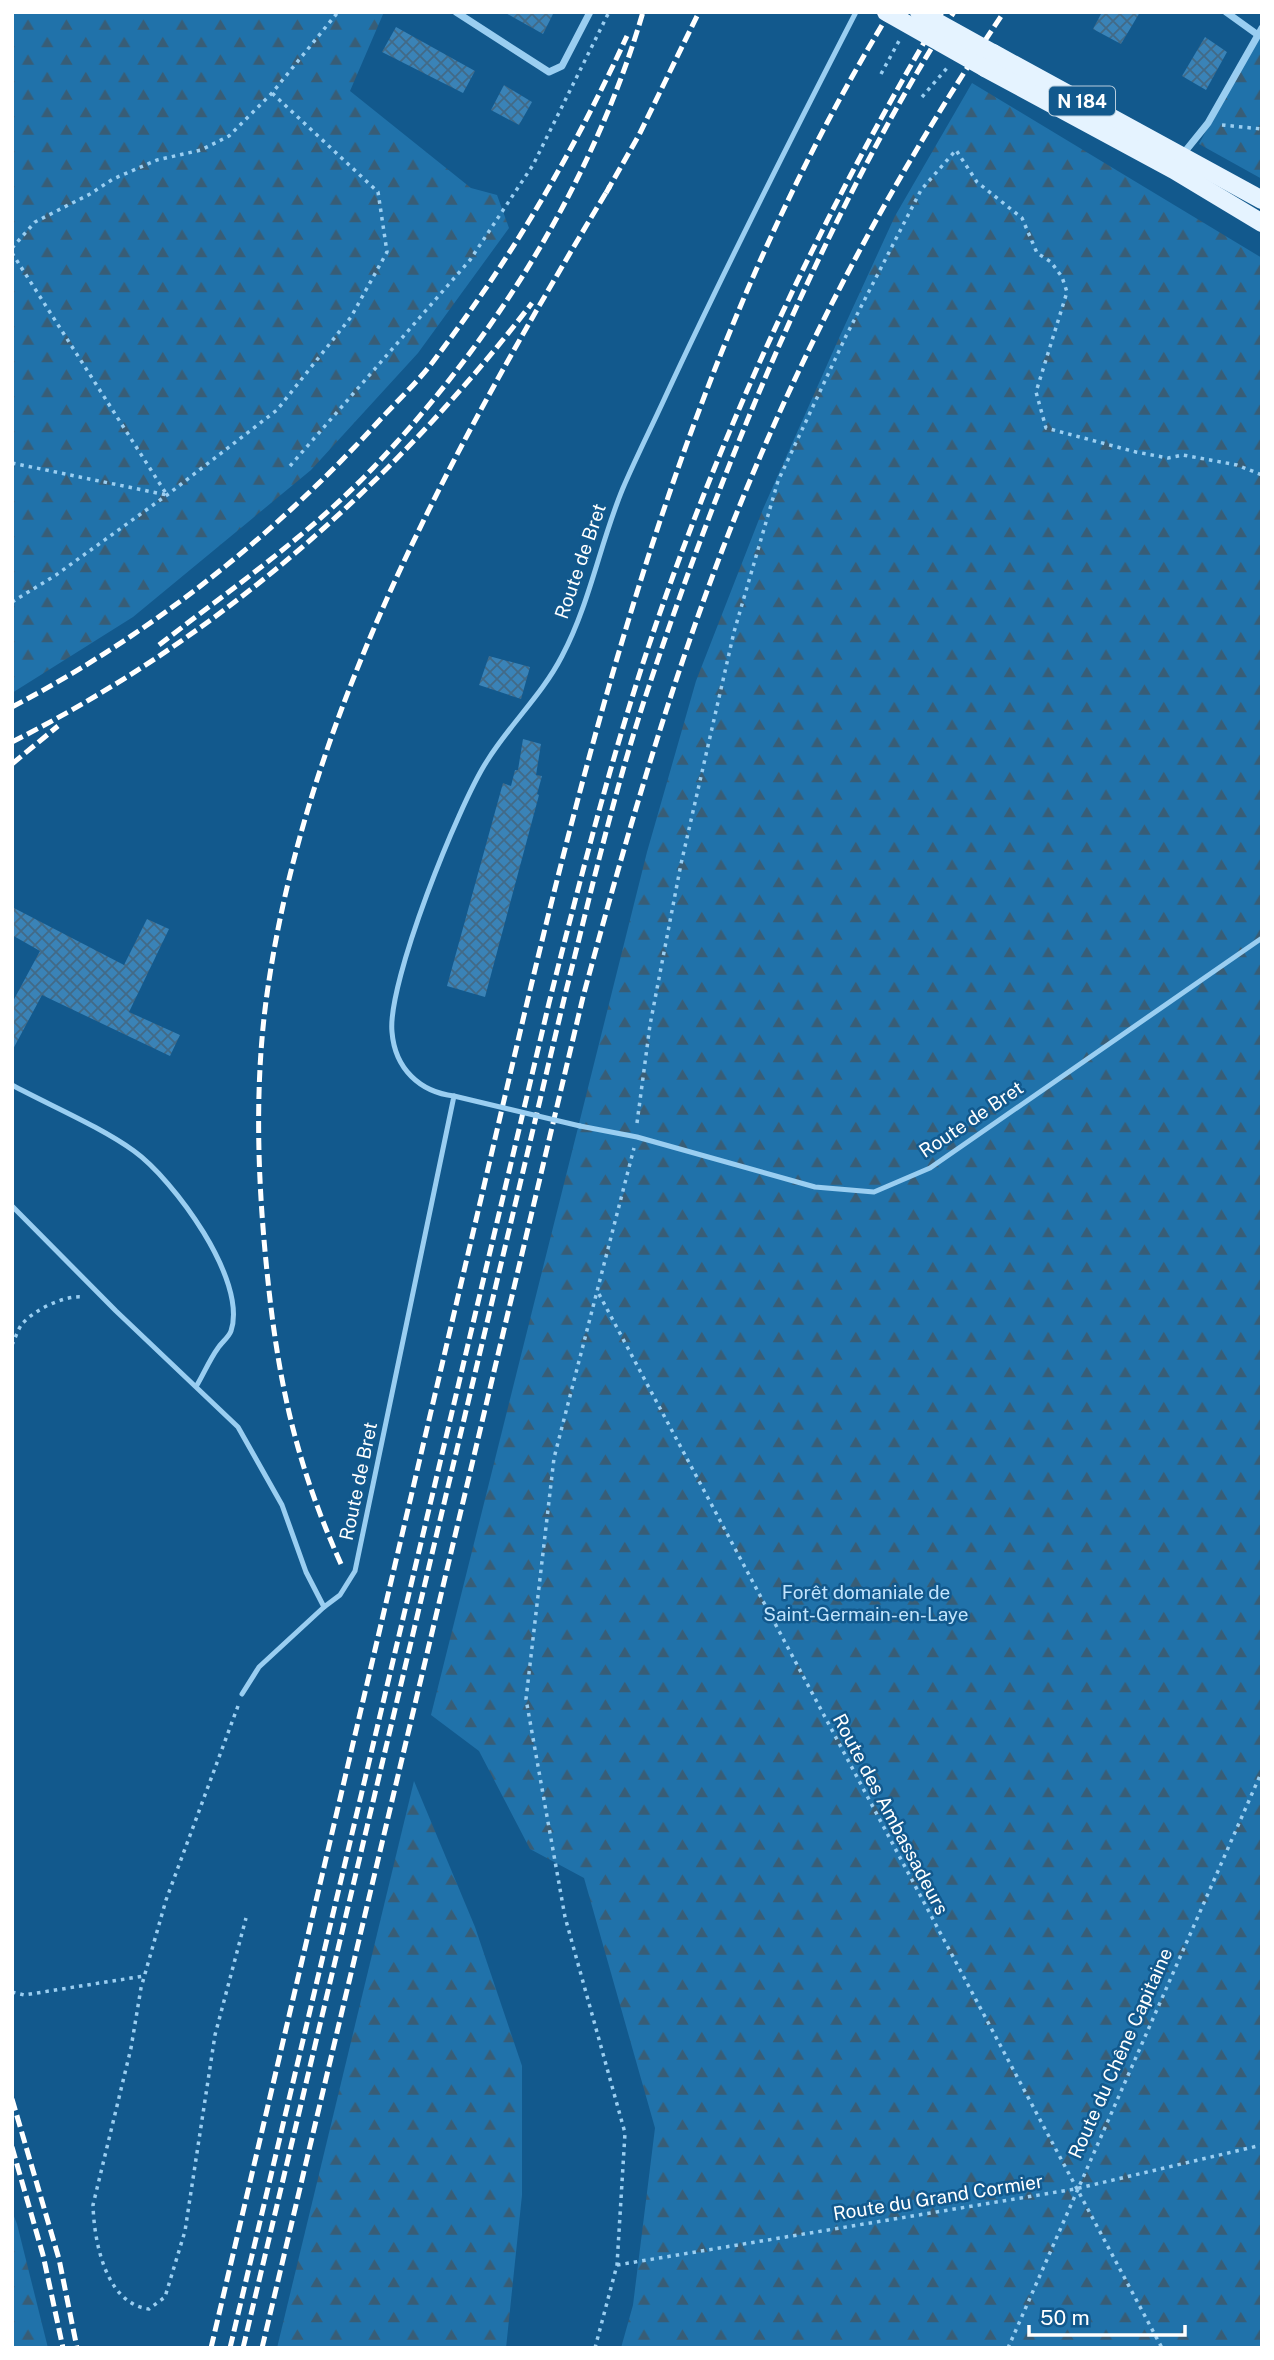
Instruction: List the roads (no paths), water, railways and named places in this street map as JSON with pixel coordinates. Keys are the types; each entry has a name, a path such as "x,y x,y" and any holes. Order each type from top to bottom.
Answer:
{"main road":[{"name":"N 184","path":"886,12 989,60 1178,163 1262,200"},
{"name":"N 184","path":"919,12 989,60"},
{"name":"N 184","path":"1178,163 1262,223"}],"street":[{"path":"456,12 549,72 562,66 590,12"},
{"path":"1178,163 1208,123 1260,31 1226,12"}],"lane":[{"name":"Route de Bret","path":"856,12 717,285 622,489 581,612 564,654 546,685 489,757 469,790 449,837 397,989 392,1031 399,1060 413,1080 436,1094 637,1137 815,1186 874,1192 930,1168 1262,938"},
{"path":"12,1085 134,1151 172,1188 203,1233 224,1271 232,1306 231,1332 217,1348 197,1385"},
{"name":"Route de Bret","path":"242,1694 259,1667 340,1595 355,1571 454,1096"},
{"path":"12,1206 116,1311 197,1385 238,1427 282,1505 306,1572 324,1607"}],"railway":[{"path":"159,645 268,561 347,494 417,420 459,368 534,257 567,198 597,138 643,12"},
{"path":"606,193 639,135 699,12"},
{"path":"211,2348 547,920 633,606 684,453 742,302 811,154 890,12"},
{"path":"230,2348 549,1003 595,825 633,694 707,485 777,324 856,166 942,12"},
{"path":"243,2348 565,995 625,762 710,514 782,340 863,170 907,89 954,12"},
{"path":"262,2348 583,997 665,715 723,548 781,408 884,205 962,75 1004,12"},
{"path":"12,707 113,648 208,580 296,505 417,381 466,318 541,201 586,120 627,36"},
{"path":"341,1564 298,1448 281,1374 269,1294 259,1152 259,1086 268,987 289,880 318,775 356,672 448,471 500,374 610,186"},
{"path":"12,742 88,701 160,655 230,605 297,552 421,434 478,370 532,303"},
{"path":"12,764 58,726"},
{"path":"12,2099 59,2259 77,2348"},
{"path":"12,2147 43,2255 63,2348"}],"park label":[{"name":"Forêt domaniale de Saint-Germain-en-Laye","path":"866,1603"}]}
